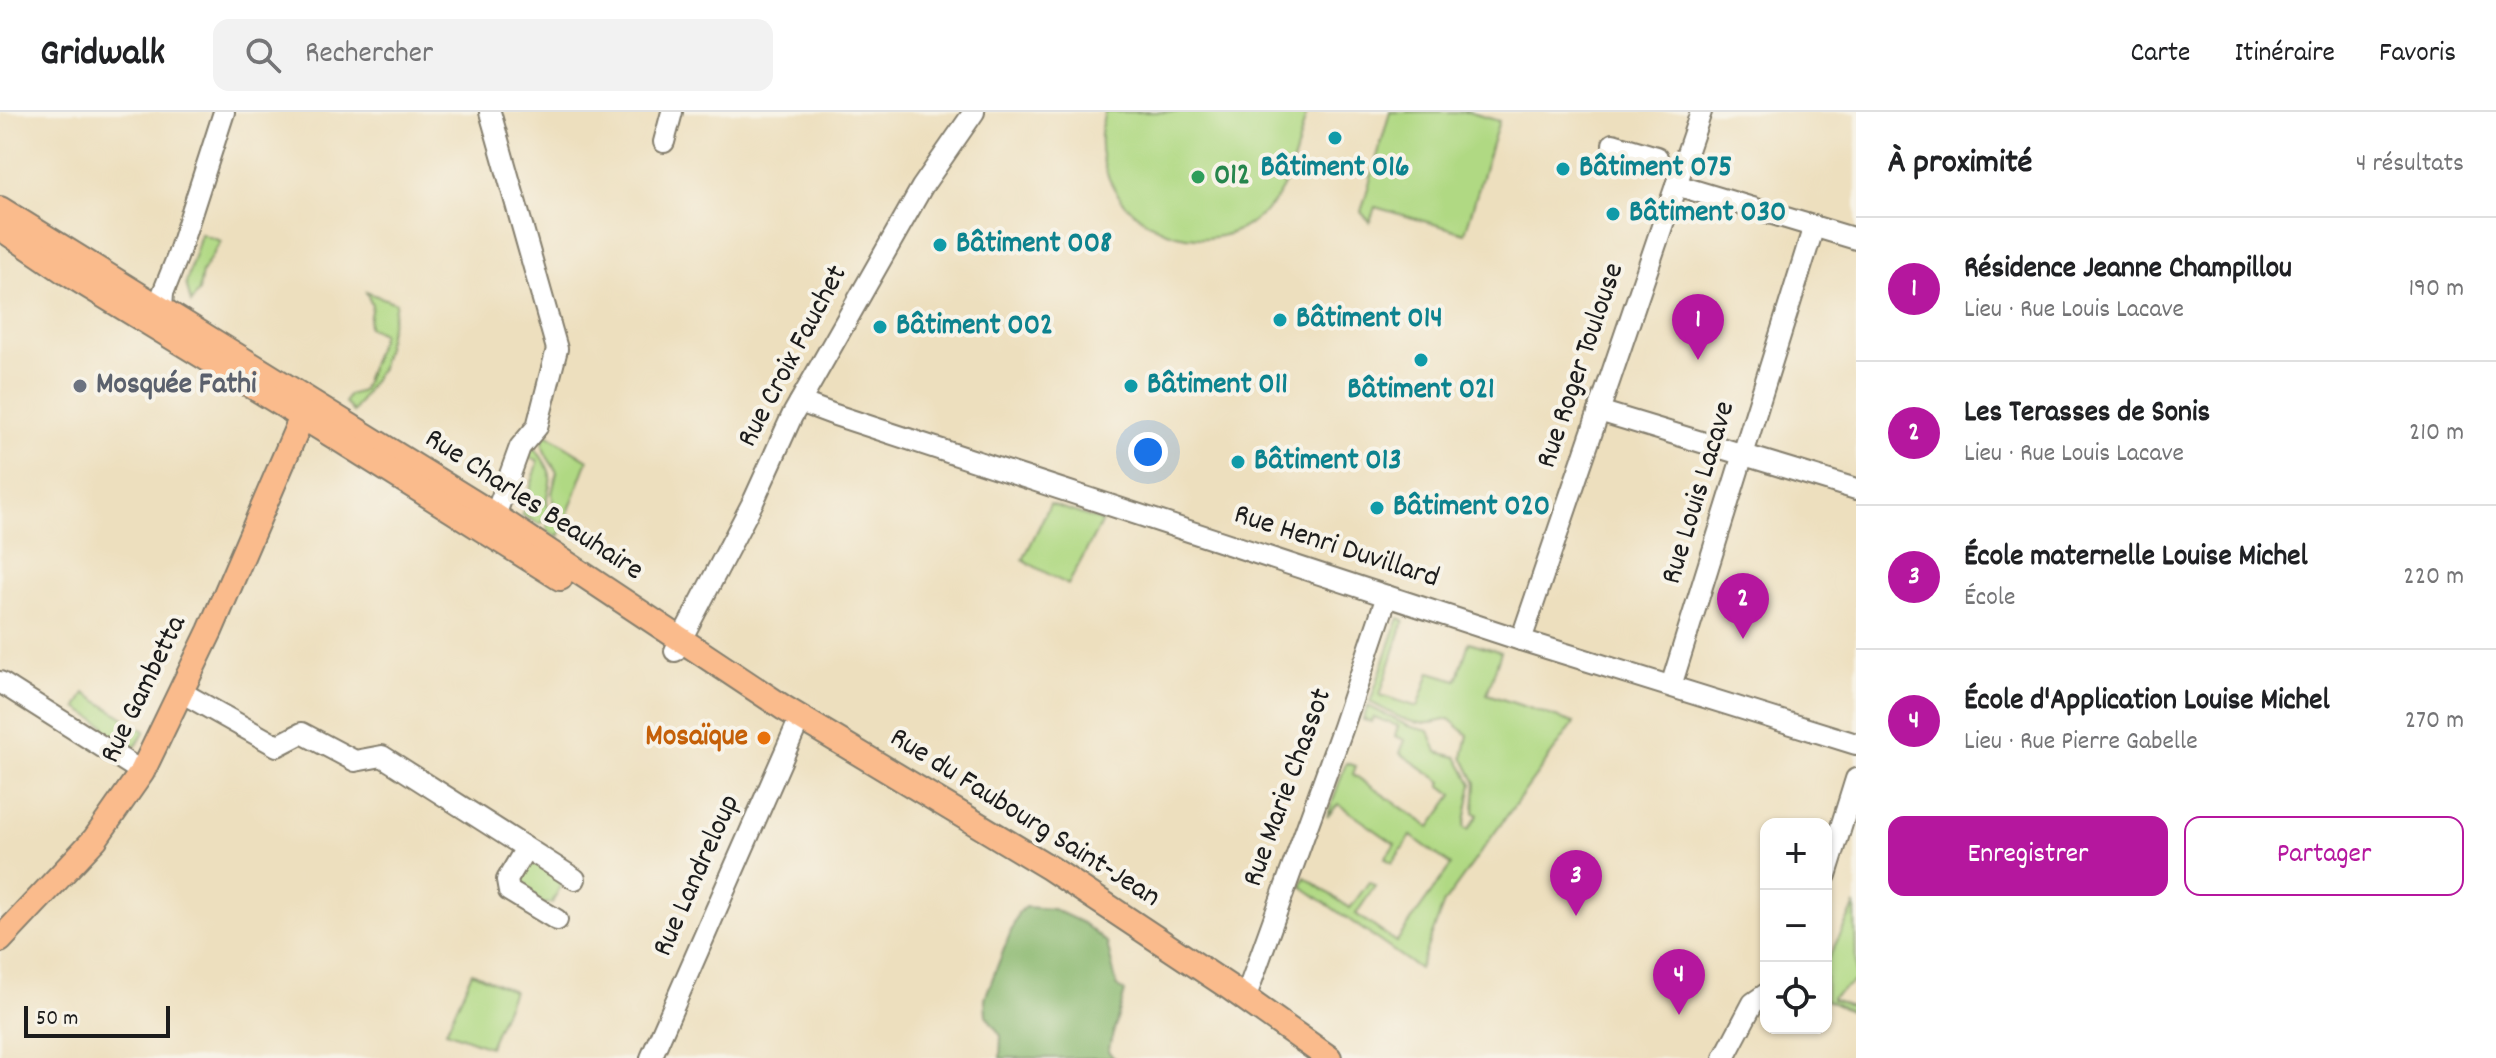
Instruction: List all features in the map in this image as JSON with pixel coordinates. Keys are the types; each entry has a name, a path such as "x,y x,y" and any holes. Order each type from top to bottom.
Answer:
{"main road":[{"path":"0,209 219,344 256,378 677,634"},
{"path":"0,228 62,269 158,306 227,372 256,378"},
{"name":"Rue Charles Beauhaire","path":"314,414 495,516 677,634"},
{"path":"314,414 464,506 495,516"},
{"name":"Rue Gambetta","path":"0,940 95,839 142,772 314,414"},
{"name":"Rue du Faubourg Saint-Jean","path":"677,634 800,718 1050,868 1329,1058"}],"street":[{"path":"158,306 177,258 224,112"},
{"path":"490,112 557,349 537,427 520,447 495,516"},
{"path":"664,142 672,112"},
{"name":"Rue Croix Fauchet","path":"677,634 754,500 800,402 922,187 974,112"},
{"name":"Rue Roger Toulouse","path":"1521,640 1701,112"},
{"path":"1613,144 1657,157"},
{"path":"1676,185 1856,239"},
{"name":"Rue Louis Lacave","path":"1671,686 1814,226"},
{"name":"Rue Henri Duvillard","path":"800,402 1521,640 1856,744"},
{"path":"1599,411 1856,489"},
{"name":"Rue Marie Chassot","path":"1245,999 1387,596"},
{"path":"0,682 142,772"},
{"path":"181,692 277,746 302,733 355,761 382,756 575,879"},
{"name":"Rue Landreloup","path":"651,1058 800,718"},
{"path":"1832,856 1856,779"},
{"path":"526,848 507,880 509,891 557,920"},
{"path":"1724,1058 1753,1003 1760,998"}],"green space":[{"name":"012","path":"1105,112 1307,112 1290,172 1272,204 1244,227 1213,237 1182,236 1152,225 1127,206 1109,179 1101,148"},
{"path":"1390,112 1468,112 1499,121 1465,233 1375,207 1370,222 1361,212"},
{"path":"201,234 221,241 202,272 199,291 191,303 186,283"},
{"path":"366,292 396,303 381,368 353,412 345,403 348,395 362,391 382,334 368,327 372,305"},
{"path":"545,433 588,460 559,537 549,532 547,526 554,508 552,493 557,472 544,449"},
{"path":"533,445 550,473 549,510 539,524 522,515 538,463 525,456"},
{"path":"1050,504 1102,521 1068,585 1023,560"},
{"path":"1399,618 1404,620 1380,695 1418,707 1430,672 1457,680 1469,642 1501,652 1487,694 1574,723 1444,903 1419,969 1301,886 1305,877 1350,908 1369,882 1375,886 1356,914 1396,942 1451,865 1411,836 1392,863 1385,858 1395,844 1338,804 1327,817 1346,763 1356,766 1353,774 1430,827 1453,795 1440,785 1442,782 1400,753 1405,740 1395,736 1398,726 1374,717 1372,722 1363,720 1368,706 1408,726 1429,731 1437,752 1457,757 1472,784 1464,827 1468,830 1478,815 1474,812 1476,783 1463,757 1468,735 1449,719 1416,723 1370,702"},
{"path":"85,693 145,731 137,745 129,748 102,731 105,726 77,708"},
{"path":"537,864 559,878 560,887 552,903 543,904 517,884 530,865"},
{"path":"1855,905 1856,980 1832,997 1832,951"},
{"path":"1025,907 1053,909 1083,923 1107,943 1117,986 1125,992 1108,1051 1114,1058 1000,1058 1001,1036 986,1015 985,998 1018,913"},
{"path":"472,972 513,991 489,1047 446,1031"},
{"path":"1832,999 1856,1008 1856,1014 1832,1003"}],"place":[{"name":"Bâtiment 016","path":"1335,138"},
{"name":"Bâtiment 075","path":"1563,169"},
{"name":"012","path":"1198,177"},
{"name":"Bâtiment 030","path":"1613,214"},
{"name":"Bâtiment 008","path":"940,245"},
{"name":"Bâtiment 014","path":"1280,320"},
{"name":"Bâtiment 002","path":"880,327"},
{"name":"Bâtiment 021","path":"1421,360"},
{"name":"Résidence Jeanne Champillou","path":"1698,360"},
{"name":"Mosquée Fathi","path":"80,386"},
{"name":"Bâtiment 011","path":"1131,386"},
{"name":"Bâtiment 013","path":"1238,462"},
{"name":"Bâtiment 020","path":"1377,508"},
{"name":"Les Terasses de Sonis","path":"1743,639"},
{"name":"Mosaïque","path":"764,738"},
{"name":"École maternelle Louise Michel","path":"1576,916"},
{"name":"École d'Application Louise Michel","path":"1679,1015"}]}
